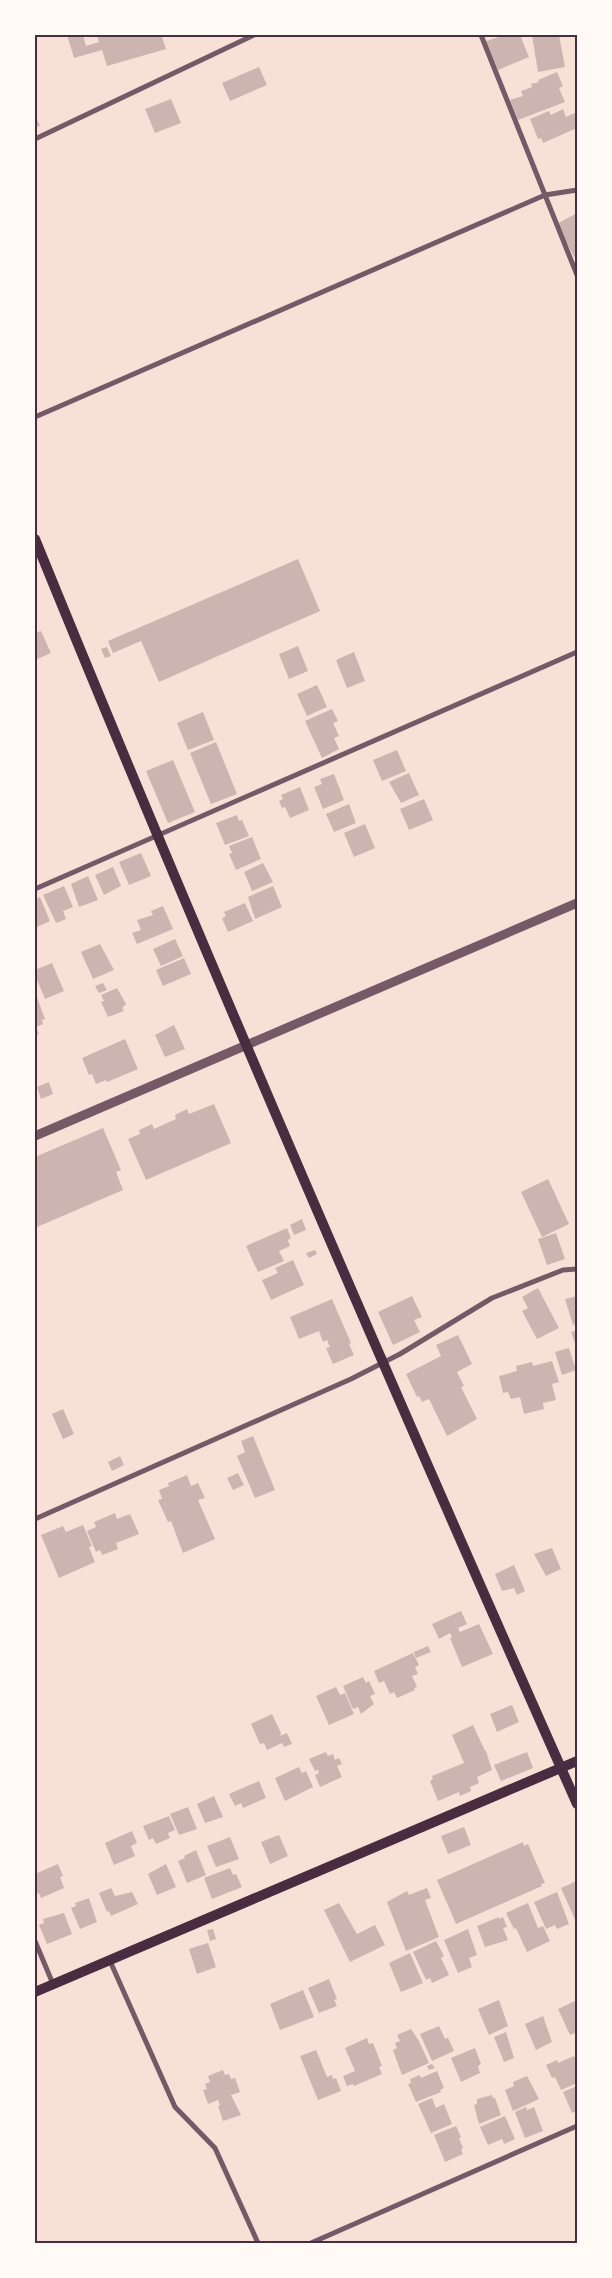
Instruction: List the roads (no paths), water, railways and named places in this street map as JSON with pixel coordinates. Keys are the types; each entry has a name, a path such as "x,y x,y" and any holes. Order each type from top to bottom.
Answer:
{"main road":[{"path":"35,539 157,837 246,1046 577,1804"},
{"path":"35,1992 577,1762"}],"street":[{"path":"35,139 254,35"},
{"path":"481,35 577,275"},
{"path":"35,417 545,195 577,190"},
{"path":"35,889 577,652"},
{"path":"35,1136 577,903"},
{"path":"35,1519 351,1379 383,1363 492,1298 563,1270 577,1269"},
{"path":"35,1941 53,1984"},
{"path":"110,1960 176,2107 215,2148 258,2243"},
{"path":"311,2243 577,2126"}]}
